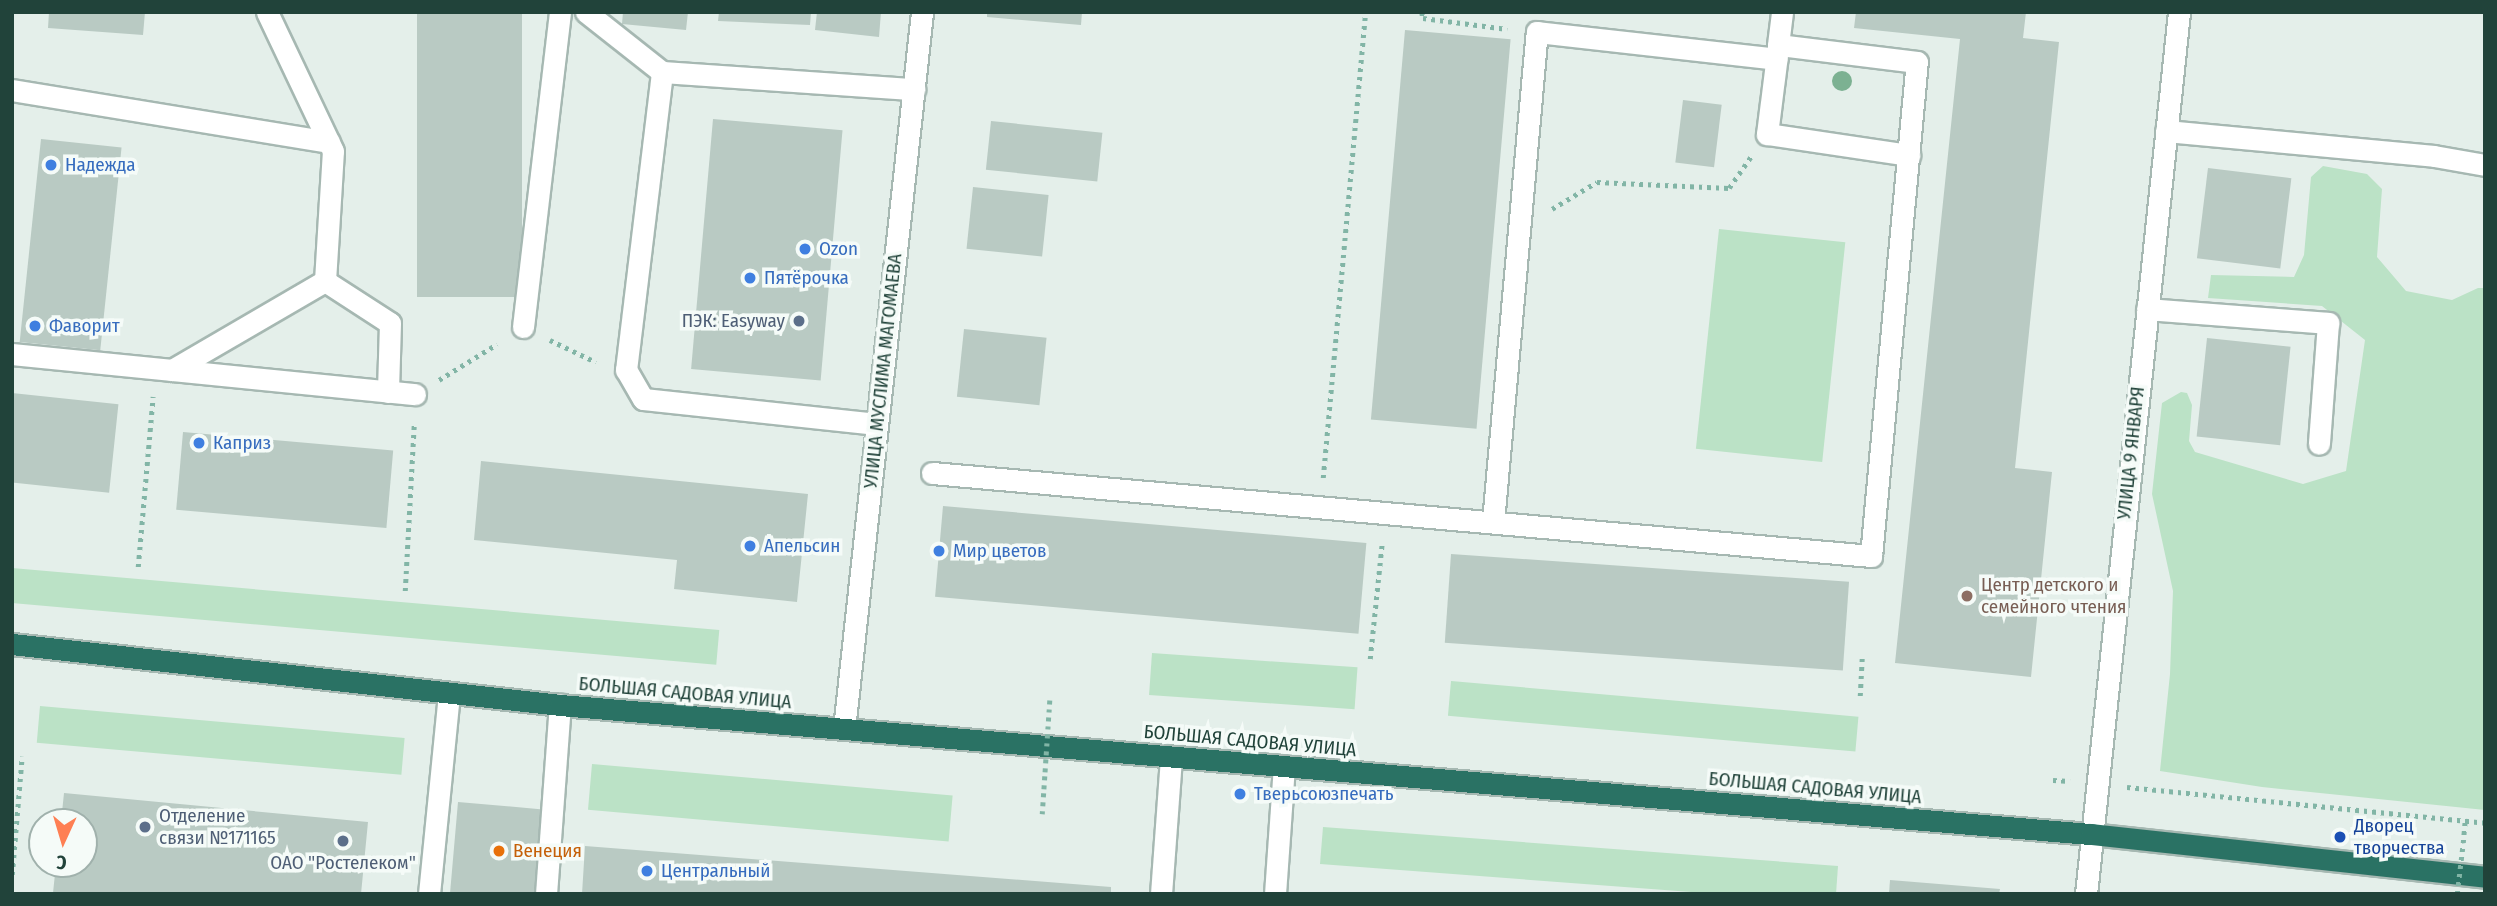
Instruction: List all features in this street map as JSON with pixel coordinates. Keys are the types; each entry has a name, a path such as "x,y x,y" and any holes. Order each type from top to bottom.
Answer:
{"highway":[{"name":"БОЛЬШАЯ САДОВАЯ УЛИЦА","path":"12,645 560,705 2091,834 2485,877"}],"street":[{"path":"267,12 333,151 325,281"},
{"path":"523,327 560,12"},
{"path":"586,12 662,72 914,89"},
{"name":"УЛИЦА МУСЛИМА МАГОМАЕВА","path":"844,730 922,12"},
{"path":"1782,12 1768,134 1909,155"},
{"name":"УЛИЦА 9 ЯНВАРЯ","path":"2086,894 2179,12"},
{"path":"932,473 1871,556 1917,62 1537,33 1522,227 1493,522"},
{"path":"662,72 625,370 643,400 877,424"},
{"path":"12,90 329,142"},
{"path":"2165,131 2434,156 2485,165"},
{"path":"164,369 325,281"},
{"path":"325,281 390,323 388,392"},
{"path":"2147,309 2328,323 2319,444"},
{"path":"12,354 415,394"},
{"path":"429,894 449,694"},
{"path":"546,894 560,705"},
{"path":"1161,894 1171,757"},
{"path":"1275,894 1284,766"}],"path":[{"path":"1320,507 1365,12"},
{"path":"1423,12 1423,18 1537,33"},
{"path":"1522,227 1597,182 1729,188 1768,134"},
{"path":"405,591 415,394 523,327 610,369 625,370"},
{"path":"138,567 164,369"},
{"path":"1370,659 1385,513"},
{"path":"1860,696 1862,658"},
{"path":"1042,814 1050,695"},
{"path":"12,876 22,756"},
{"path":"2096,784 2485,823"},
{"path":"2457,894 2465,822"}],"green space":[{"path":"2323,166 2367,174 2382,189 2377,257 2406,291 2452,300 2478,288 2485,288 2485,810 2262,787 2160,771 2170,674 2173,591 2152,494 2162,403 2181,392 2187,393 2192,405 2189,441 2195,452 2303,484 2346,471 2365,340 2322,306 2208,298 2211,275 2294,277 2304,255 2311,177"},
{"path":"1719,229 1845,242 1822,462 1696,449"},
{"path":"12,568 719,630 716,665 12,603"},
{"path":"1152,653 1357,667 1355,709 1149,695"},
{"path":"1451,681 1858,717 1855,752 1448,716"},
{"path":"40,706 405,738 401,775 37,743"},
{"path":"592,764 953,796 949,841 588,810"},
{"path":"1323,827 1838,866 1836,894 1718,894 1320,864"}],"building":[{"path":"49,12 145,12 143,35 48,28"},
{"path":"417,12 522,12 522,297 417,297"},
{"path":"623,12 688,12 686,30 622,24"},
{"path":"719,12 811,12 810,25 718,21"},
{"path":"817,12 881,12 879,37 815,30"},
{"path":"987,12 1082,12 1081,25 987,17"},
{"path":"1856,12 2026,12 2023,38 2059,42 2015,468 2052,472 2031,677 1895,663 1960,39 1854,28"},
{"path":"1405,30 1511,39 1477,429 1371,420"},
{"path":"1683,100 1722,105 1714,167 1675,163"},
{"path":"713,119 843,130 821,380 691,369"},
{"path":"991,121 1102,133 1097,181 986,170"},
{"path":"41,139 122,147 100,350 20,342"},
{"path":"2208,168 2291,178 2280,269 2197,258"},
{"path":"973,187 1049,195 1042,257 967,249"},
{"path":"964,329 1047,338 1039,405 957,397"},
{"path":"2207,338 2291,347 2280,445 2197,436"},
{"path":"12,393 118,404 109,493 12,482"},
{"path":"183,432 393,450 386,528 176,510"},
{"path":"481,461 808,494 797,602 674,589 677,560 474,540"},
{"path":"943,506 1366,543 1358,634 935,597"},
{"path":"1451,554 1849,582 1843,671 1445,643"},
{"path":"64,793 368,822 361,894 53,893 55,878 98,878 98,808 62,808"},
{"name":"Венеция","path":"458,802 546,810 538,894 450,894"},
{"path":"585,846 1111,887 1111,894 582,894"},
{"path":"1890,880 2000,889 1999,894 1889,894"}],"place":[{"name":"Надежда","path":"51,165"},
{"name":"Ozon","path":"805,249"},
{"name":"Пятёрочка","path":"750,278"},
{"name":"ПЭК: Easyway","path":"799,321"},
{"name":"Фаворит","path":"35,326"},
{"name":"Каприз","path":"199,443"},
{"name":"Апельсин","path":"750,546"},
{"name":"Мир цветов","path":"939,551"},
{"name":"Центр детского и семейного чтения","path":"1967,596"},
{"name":"Тверьсоюзпечать","path":"1240,794"},
{"name":"Отделение связи №171165","path":"145,827"},
{"name":"Дворец творчества","path":"2340,837"},
{"name":"ОАО \"Ростелеком\"","path":"343,841"},
{"name":"Венеция","path":"499,851"},
{"name":"Центральный","path":"647,871"}]}
